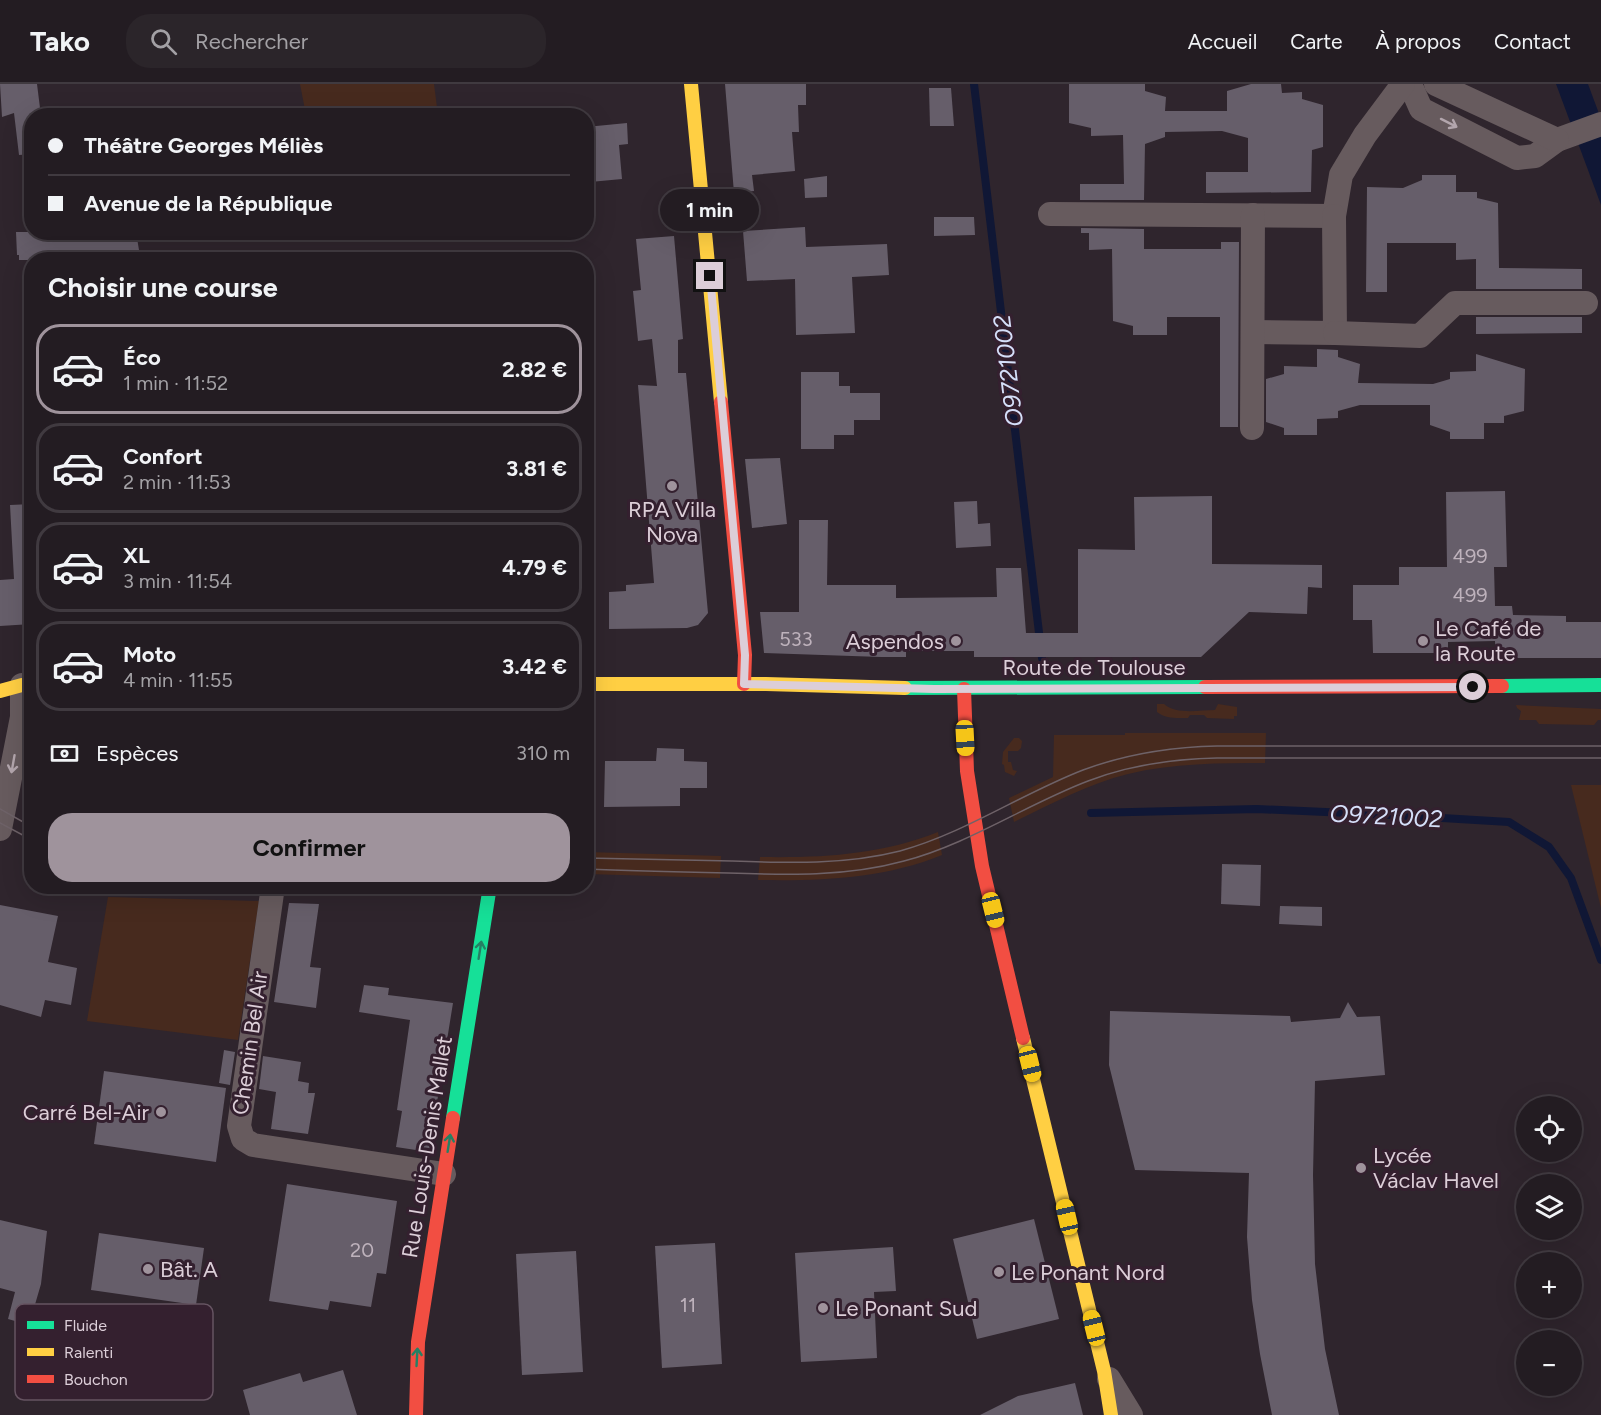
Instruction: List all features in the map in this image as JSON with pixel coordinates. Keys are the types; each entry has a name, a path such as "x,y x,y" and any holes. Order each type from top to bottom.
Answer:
{"street":[{"path":"692,84 745,655 744,684"},
{"path":"1335,333 1334,216 1341,175 1365,135 1402,84"},
{"path":"1410,84 1421,109 1517,158 1535,156 1564,137 1601,124"},
{"path":"1436,84 1564,137"},
{"path":"1050,214 1334,216"},
{"path":"1252,428 1253,215"},
{"path":"1252,332 1420,336 1455,303 1586,303"},
{"path":"0,829 22,717 13,684"},
{"name":"Route de Toulouse","path":"594,684 744,684 964,689 1601,685"},
{"path":"964,689 967,771 982,866 1104,1371 1111,1415"},
{"name":"Chemin Bel Air","path":"272,894 238,1126 243,1139 253,1145 444,1174"},
{"name":"Rue Louis-Denis Mallet","path":"416,1415 418,1342 489,894"},
{"path":"1104,1371 1131,1415"}],"shaded area":[{"path":"300,84 434,84 437,108 305,108"},
{"path":"1157,704 1164,704 1175,710 1188,711 1215,710 1218,704 1237,707 1237,716 1234,716 1234,719 1207,718 1204,715 1171,718 1157,712"},
{"path":"1516,705 1601,709 1601,720 1594,725 1539,724 1536,720 1519,720 1521,711"},
{"path":"1125,733 1266,733 1265,763 1179,766 1145,770 1113,778 1084,789 1014,822 1009,798 1053,777 1054,735 1125,735"},
{"path":"1014,738 1022,741 1018,751 1008,751 1008,762 1011,762 1013,770 1017,771 1014,776 1005,772 1002,764 1003,752"},
{"path":"1571,785 1601,785 1601,908"},
{"path":"938,832 942,855 920,863 852,877 758,880 760,857 850,854 894,846"},
{"path":"594,852 721,856 720,878 594,874"},
{"path":"108,897 259,901 238,1040 87,1021"}],"water":[{"path":"1556,84 1588,84 1601,119 1601,205"}],"building":[{"path":"0,84 37,84 40,108 24,108 24,155 19,155 14,113 2,117"},
{"path":"725,84 806,84 806,105 798,105 799,132 792,132 795,171 752,175 754,191 734,193"},
{"path":"1069,84 1145,84 1145,91 1166,97 1165,111 1227,111 1227,91 1251,84 1281,84 1282,93 1302,92 1302,99 1323,105 1323,147 1312,150 1311,192 1206,193 1206,172 1248,172 1248,138 1222,131 1165,132 1165,137 1145,144 1144,200 1080,200 1080,184 1124,184 1123,135 1091,136 1091,128 1069,123"},
{"path":"929,88 951,88 954,126 930,126"},
{"path":"627,123 628,144 619,145 622,179 594,182 594,126"},
{"path":"1422,175 1456,175 1456,192 1477,192 1477,198 1498,203 1499,268 1582,269 1582,289 1476,289 1476,259 1456,260 1456,243 1387,243 1387,292 1366,292 1367,187 1403,188 1422,180"},
{"path":"827,176 827,197 805,198 804,179"},
{"path":"934,217 974,217 975,235 934,236"},
{"path":"805,227 806,247 887,244 889,275 852,277 855,333 796,335 795,279 747,281 743,231"},
{"path":"1081,228 1144,229 1144,249 1221,249 1221,242 1239,242 1238,427 1220,427 1220,317 1167,317 1167,335 1133,335 1133,326 1113,321 1112,249 1089,250 1089,233 1081,233"},
{"path":"16,232 24,232 24,240 137,240 139,250 129,252 24,252 24,260 19,260 19,255 17,255"},
{"name":"RPA Villa Nova","path":"674,236 683,339 678,340 678,373 686,373 708,613 698,625 687,628 609,629 609,592 626,591 626,585 654,583 638,385 657,386 652,339 638,341 633,291 641,290 636,239"},
{"path":"1476,317 1582,317 1582,333 1476,334"},
{"path":"1317,349 1338,350 1338,357 1360,364 1358,383 1433,384 1450,379 1450,372 1476,371 1476,354 1525,369 1524,411 1504,416 1504,423 1484,423 1484,439 1450,439 1450,432 1430,425 1430,405 1360,405 1338,411 1338,418 1317,419 1317,435 1284,435 1284,428 1266,422 1266,379 1284,374 1284,366 1317,367"},
{"path":"801,372 839,372 839,386 850,386 850,393 880,393 880,420 854,420 854,435 834,435 834,449 801,449"},
{"path":"780,458 787,524 752,528 745,459"},
{"path":"1505,491 1507,567 1494,567 1495,606 1512,606 1513,615 1566,616 1566,622 1601,622 1601,658 1496,658 1495,641 1448,642 1448,653 1373,653 1372,620 1353,620 1353,585 1399,585 1399,567 1447,567 1446,492"},
{"path":"1212,496 1212,564 1322,565 1322,588 1308,587 1307,614 1249,612 1201,657 974,657 974,651 906,651 906,657 764,653 760,612 799,612 799,520 828,520 827,585 896,585 896,598 997,597 996,568 1021,568 1026,633 1078,633 1078,549 1135,550 1134,497"},
{"path":"977,501 978,524 990,523 991,546 956,548 954,502"},
{"path":"24,504 24,624 0,626 0,580 14,579 10,505"},
{"path":"657,748 684,749 684,761 707,762 707,788 680,788 680,806 604,807 605,761 656,761"},
{"path":"1222,864 1261,865 1260,906 1221,904"},
{"path":"289,903 319,904 310,967 321,968 316,1008 274,1002"},
{"path":"0,905 58,916 48,962 77,968 71,1005 45,1000 41,1017 0,1005"},
{"path":"1280,906 1322,907 1322,926 1279,924"},
{"path":"364,985 389,988 388,995 453,1003 429,1152 396,1147 402,1111 397,1110 410,1020 359,1012"},
{"path":"1348,1002 1357,1017 1380,1016 1385,1075 1315,1081 1313,1175 1315,1264 1325,1349 1339,1415 1272,1415 1252,1300 1247,1237 1249,1173 1135,1170 1109,1065 1110,1011 1290,1016 1291,1022 1340,1018"},
{"path":"224,1050 235,1052 230,1085 219,1083"},
{"path":"263,1056 301,1062 298,1081 309,1083 308,1093 315,1093 308,1134 271,1129 276,1092 259,1089"},
{"name":"Carré Bel-Air","path":"104,1071 226,1088 216,1162 94,1144"},
{"path":"287,1184 397,1201 386,1274 377,1273 371,1307 330,1301 328,1310 269,1301"},
{"name":"Le Ponant Nord","path":"1034,1219 1059,1319 977,1339 953,1239"},
{"path":"0,1220 47,1231 41,1284 35,1304 15,1304 15,1321 8,1319 15,1292 0,1288"},
{"name":"Bât. A","path":"99,1233 204,1248 196,1304 91,1290"},
{"path":"715,1243 722,1364 662,1368 655,1246"},
{"name":"Le Ponant Sud","path":"893,1247 896,1291 874,1292 877,1358 801,1362 795,1253"},
{"path":"576,1251 583,1372 522,1375 516,1254"},
{"path":"343,1370 357,1415 250,1415 243,1390 300,1373 303,1382"},
{"path":"1075,1383 1083,1415 980,1415 1018,1396"}],"waterway":[{"name":"O9721002","path":"974,84 1042,658"},
{"name":"O9721002","path":"1091,813 1257,809 1509,822 1549,847 1571,878 1601,960"}],"tram line":[{"path":"594,858 796,862 838,861 879,856 947,834 1037,790 1099,764 1149,752 1183,748 1217,746 1601,746"},
{"path":"594,869 794,874 838,872 882,866 928,854 951,845 1042,801 1104,775 1168,761 1217,758 1601,758"},
{"path":"0,809 24,822"},
{"path":"0,823 24,836"}],"traffic: fast":[{"path":"1502,686 1601,685"},
{"path":"905,688 1205,687"},
{"path":"453,1118 489,894"}],"traffic: slow":[{"path":"691,84 721,402"},
{"path":"594,684 766,684 905,688"},
{"path":"0,691 24,685"},
{"path":"1023,1038 1104,1371 1111,1415"}],"traffic: jam":[{"path":"721,402 745,655 744,684"},
{"path":"1205,687 1502,686"},
{"path":"964,689 967,771 982,866 1023,1038"},
{"path":"416,1415 418,1342 453,1118"}],"place":[{"name":"RPA Villa Nova","path":"672,486"},
{"name":"Aspendos","path":"956,641"},
{"name":"Le Café de la Route","path":"1423,641"},
{"name":"Carré Bel-Air","path":"161,1112"},
{"name":"Lycée Václav Havel","path":"1361,1168"},
{"name":"Bât. A","path":"148,1269"},
{"name":"Le Ponant Nord","path":"999,1272"},
{"name":"Le Ponant Sud","path":"823,1308"}],"route":[{"path":"710,276 745,655 744,684 934,689 1473,687"}]}
